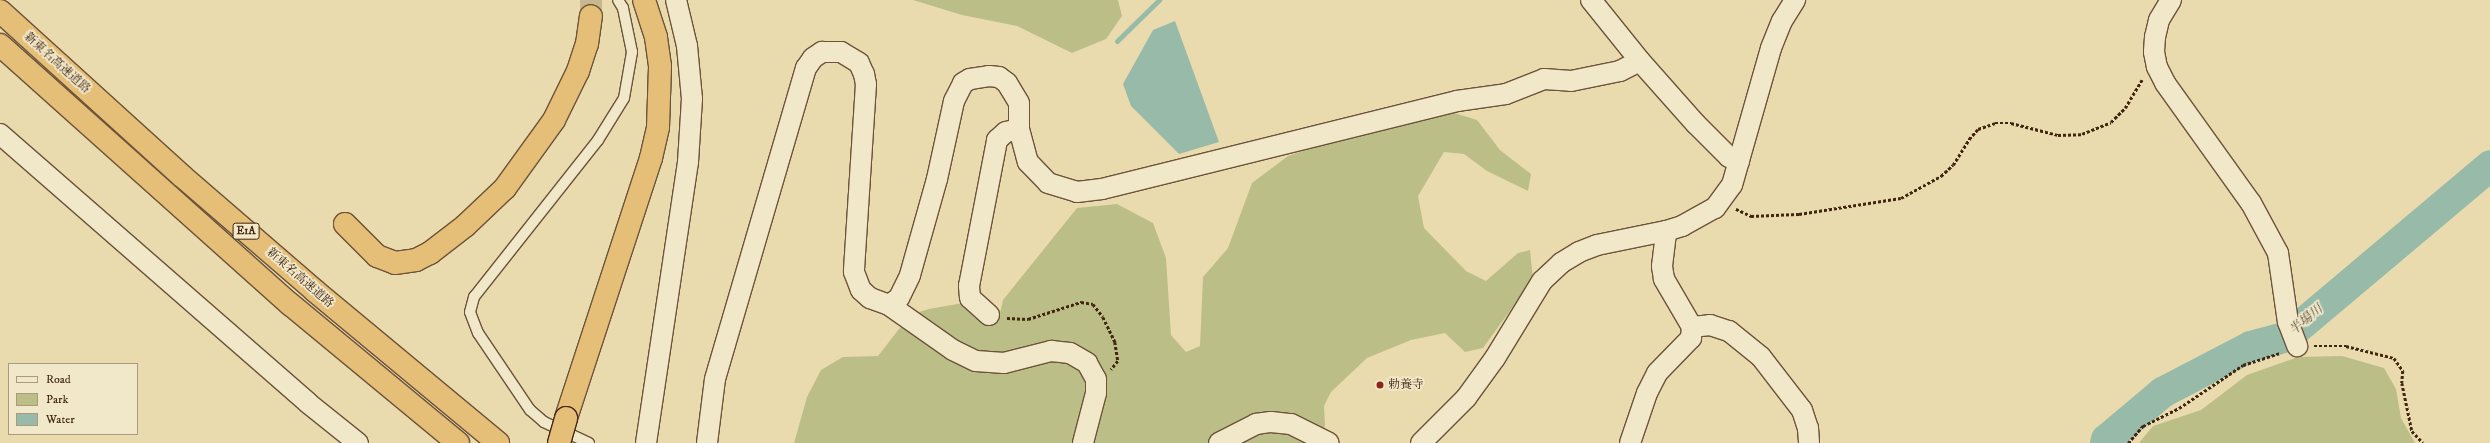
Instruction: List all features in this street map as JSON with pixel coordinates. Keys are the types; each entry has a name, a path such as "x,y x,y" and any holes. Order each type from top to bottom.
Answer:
{"highway":[{"path":"559,443 652,158 658,127 660,66 656,37 644,0"},
{"name":"新東名高速道路","path":"0,10 224,213 498,443"},
{"path":"345,224 376,256 395,263 416,260 430,253 465,226 506,188 554,120 578,71 587,44 591,16"},
{"name":"新東名高速道路","path":"0,45 290,304 458,443"}],"street":[{"path":"646,443 688,162 692,99 687,46 676,0"},
{"path":"1591,0 1640,61 1696,124 1729,157 1739,162"},
{"path":"1421,443 1466,398 1495,358 1542,281 1561,263 1579,252 1597,244 1666,231 1682,226 1715,208 1725,197 1732,185 1771,48 1782,21 1794,0"},
{"path":"2171,0 2159,20 2155,37 2154,52 2157,67 2165,83 2251,203 2278,253 2288,322 2297,345"},
{"path":"707,443 715,379 806,68 813,58 822,52 841,52 859,63 864,74 866,84 854,272 861,290 870,298 889,305 953,350 976,361 1004,362 1051,351 1070,353 1087,363 1096,379 1096,393 1083,443"},
{"path":"889,305 900,298 910,275 937,179 954,101 963,83 977,77 999,77 1007,83 1019,103 1019,128 1028,162 1038,175 1057,188 1085,191 1457,101 1506,94 1544,79 1571,81 1620,71 1640,61"},
{"path":"989,315 970,298 969,286 997,140 1006,132 1019,128"},
{"path":"0,134 308,404 358,443"},
{"path":"1630,443 1647,393 1657,373 1691,338 1692,327 1664,279 1662,266 1666,231"},
{"path":"1692,327 1710,325 1729,331 1761,358 1802,410 1808,428 1809,443"},
{"path":"1219,443 1256,424 1271,422 1291,424 1329,443"}],"lane":[{"path":"589,443 544,422 530,410 478,333 470,312 474,297 598,140 624,98 632,52 623,8 618,0"}],"path":[{"path":"1725,197 1738,211 1751,216 1799,214 1901,198 1941,176 1953,165 1969,139 1978,129 1995,124 2011,123 2058,135 2082,134 2110,122 2125,108 2148,71 2157,67"},
{"path":"989,315 1015,320 1028,319 1081,302 1093,304 1103,317 1115,342 1118,361 1110,371 1096,379"},
{"path":"2128,443 2143,426 2179,408 2243,365 2297,345 2346,346 2394,358 2403,371 2402,383 2412,431 2423,443"}],"green space":[{"path":"913,0 1118,0 1122,16 1106,39 1072,53 1017,26 962,15"},
{"path":"1451,112 1477,120 1500,150 1531,174 1528,191 1487,171 1464,154 1444,152 1418,196 1424,228 1466,271 1486,281 1518,253 1530,250 1533,279 1483,348 1465,352 1445,333 1411,340 1367,358 1331,392 1324,406 1325,425 1322,443 794,443 807,397 821,370 843,357 878,356 899,329 919,312 929,309 963,303 983,318 998,322 1003,300 1077,208 1117,204 1153,223 1166,258 1171,335 1186,352 1200,346 1203,277 1228,248 1252,183 1288,156 1353,134"},
{"path":"2342,356 2384,368 2396,389 2401,418 2415,443 2139,443 2153,426 2201,410 2247,375 2298,357"}],"water":[{"path":"1175,21 1219,142 1179,154 1131,106 1123,84 1153,30"}],"waterway":[{"path":"1117,41 1159,0"},
{"name":"半場川","path":"2105,443 2106,439 2162,392 2250,346 2287,336 2490,165"}],"tunnel":[{"path":"591,0 591,16"}],"place":[{"name":"勅養寺","path":"1380,385"}]}
